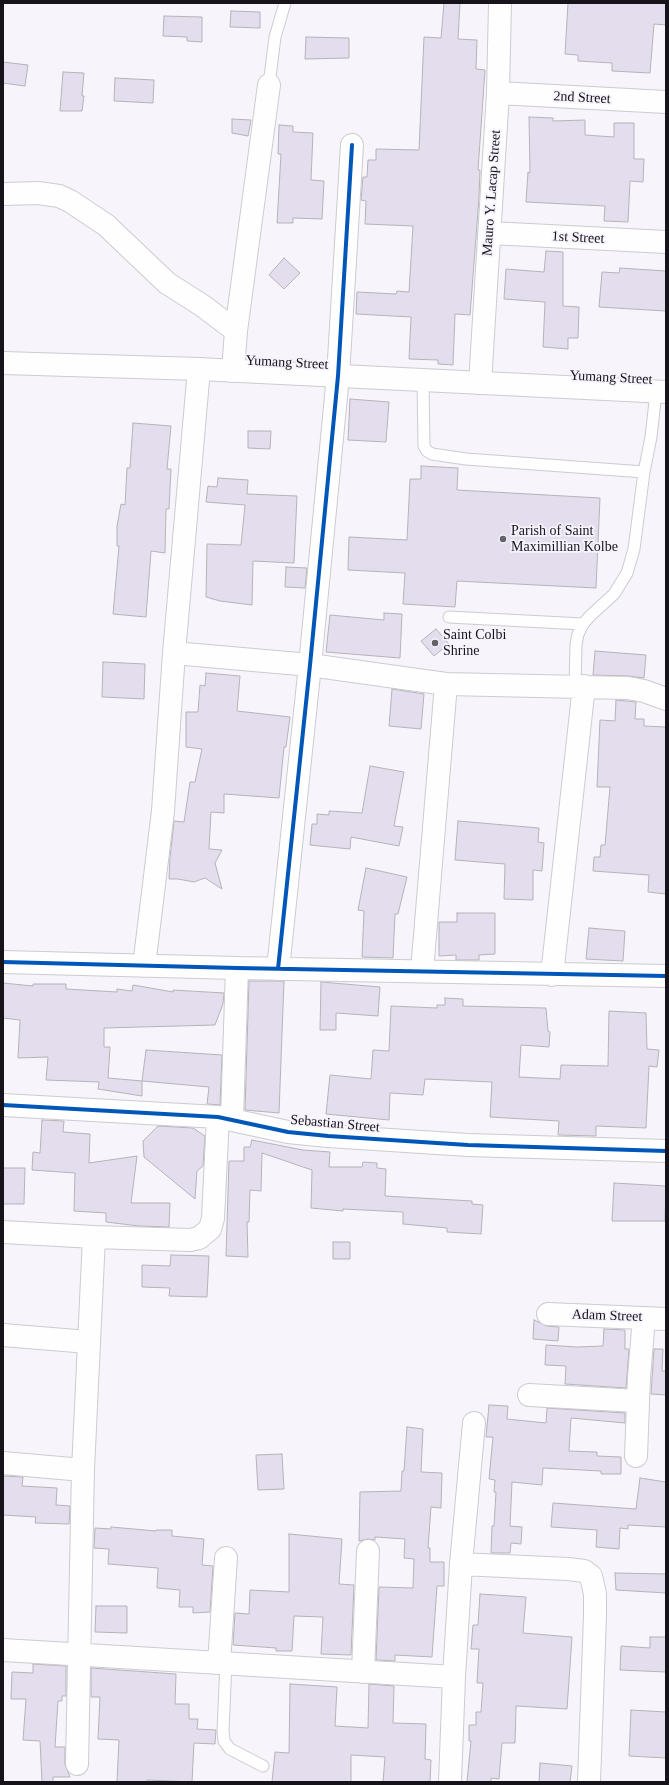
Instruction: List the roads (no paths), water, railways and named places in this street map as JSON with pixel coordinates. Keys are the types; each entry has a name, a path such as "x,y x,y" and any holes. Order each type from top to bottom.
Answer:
{"street":[{"name":"Mauro Y. Lacap Street","path":"480,383 498,93 500,3"},
{"path":"233,371 236,331 269,85"},
{"name":"2nd Street","path":"498,93 666,102"},
{"path":"278,969 310,665 338,376 352,145"},
{"path":"3,194 38,192 58,196 70,201 106,225 168,283 203,306 236,331"},
{"name":"1st Street","path":"490,233 666,242"},
{"name":"Yumang Street","path":"3,363 199,368 423,381 661,392"},
{"path":"144,966 163,811 174,653 199,368"},
{"path":"174,653 310,665 446,684 628,688 644,691 666,699"},
{"path":"422,971 446,684"},
{"path":"552,975 579,686"},
{"path":"3,962 552,975 666,976"},
{"path":"3,1232 190,1240 199,1238 210,1229 213,1218 225,1118 237,968"},
{"name":"Sebastian Street","path":"3,1105 225,1118 288,1132 328,1136 468,1145 666,1151"},
{"path":"77,1764 78,1656 83,1470 94,1237"},
{"name":"Adam Street","path":"548,1314 666,1319"},
{"path":"636,1456 644,1318"},
{"path":"3,1335 88,1342"},
{"path":"529,1395 638,1401"},
{"path":"450,1782 454,1677 461,1564 474,1422"},
{"path":"3,1463 83,1470"},
{"path":"363,1672 368,1551"},
{"path":"222,1663 226,1558"},
{"path":"461,1564 568,1569 584,1571 591,1576 595,1594 596,1616 589,1782"},
{"path":"3,1650 78,1656 454,1677"}],"lane":[{"path":"269,85 275,37 285,3"},
{"path":"423,381 424,446 427,451 432,454 466,459 644,472"},
{"path":"579,686 576,645 582,624 614,594 627,573 634,549 644,472 661,392"},
{"path":"449,617 582,624"},
{"path":"222,1663 224,1742 230,1749 263,1766"}],"place":[{"name":"Parish of Saint Maximillian Kolbe","path":"503,539"},
{"name":"Saint Colbi Shrine","path":"435,643"}]}
